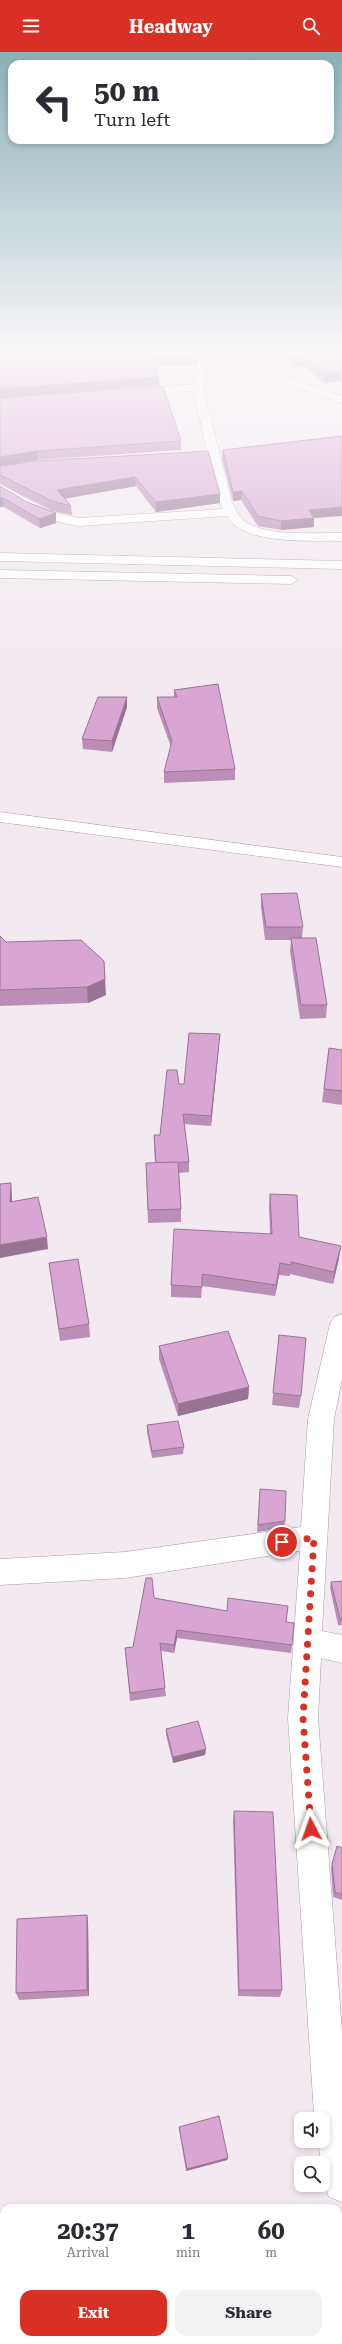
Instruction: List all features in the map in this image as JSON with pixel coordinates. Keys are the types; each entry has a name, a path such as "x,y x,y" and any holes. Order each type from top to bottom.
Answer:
{"street":[{"path":"214,455 226,503 236,521 251,530 272,535 342,537"},
{"path":"0,488 45,514 62,521 79,522 231,512"},
{"path":"0,557 342,565"},
{"path":"0,574 302,580"},
{"path":"0,817 342,862"},
{"path":"342,1324 321,1420 303,1726 331,2114 342,2184"},
{"path":"0,1572 126,1565 314,1538"},
{"path":"307,1641 342,1649"}],"building":[{"path":"0,455 13,455 0,457"},
{"path":"141,455 209,455 220,494 156,502 135,477 57,490 71,506 52,501 0,475 0,466 38,461"},
{"path":"224,455 342,455 342,507 309,510 314,518 281,521 258,516 242,491 233,492"},
{"path":"0,486 27,502 56,513 39,519 3,498 0,498"},
{"path":"218,684 235,769 164,772 172,741 157,697 177,697 174,690"},
{"path":"98,697 127,697 112,741 82,739"},
{"path":"297,893 303,927 266,927 261,894"},
{"path":"0,936 6,942 81,940 104,961 105,979 87,987 0,990"},
{"path":"291,938 316,938 327,1005 301,1005"},
{"path":"189,1033 220,1034 211,1116 183,1114 189,1162 156,1163 154,1135 160,1135 167,1070 177,1070 179,1084 184,1084"},
{"path":"329,1048 342,1050 342,1091 324,1089"},
{"path":"178,1162 181,1209 148,1210 146,1163"},
{"path":"11,1183 10,1202 38,1197 47,1237 0,1245 0,1184"},
{"path":"270,1194 297,1195 299,1237 341,1246 334,1272 291,1262 291,1265 280,1263 276,1285 202,1274 202,1287 171,1285 174,1229 272,1234"},
{"path":"78,1259 89,1324 59,1329 49,1263"},
{"path":"228,1331 249,1387 178,1404 159,1346"},
{"path":"279,1335 306,1338 301,1396 273,1393"},
{"path":"178,1421 184,1447 152,1451 147,1425"},
{"path":"260,1489 286,1491 285,1521 258,1525"},
{"path":"146,1578 152,1578 154,1598 227,1611 228,1598 288,1606 286,1622 294,1623 292,1645 177,1630 174,1645 160,1643 165,1688 130,1693 125,1648 133,1647"},
{"path":"342,1581 342,1619 340,1619 331,1582"},
{"path":"198,1721 206,1749 173,1757 166,1729"},
{"path":"234,1811 273,1812 282,1990 239,1990"},
{"path":"337,1846 342,1848 342,1895 335,1892 332,1864"},
{"path":"87,1915 87,1990 16,1993 17,1919"},
{"path":"219,2116 228,2158 187,2169 179,2127"}],"route":[{"path":"282,1542 314,1538 303,1718 311,1829"}]}
